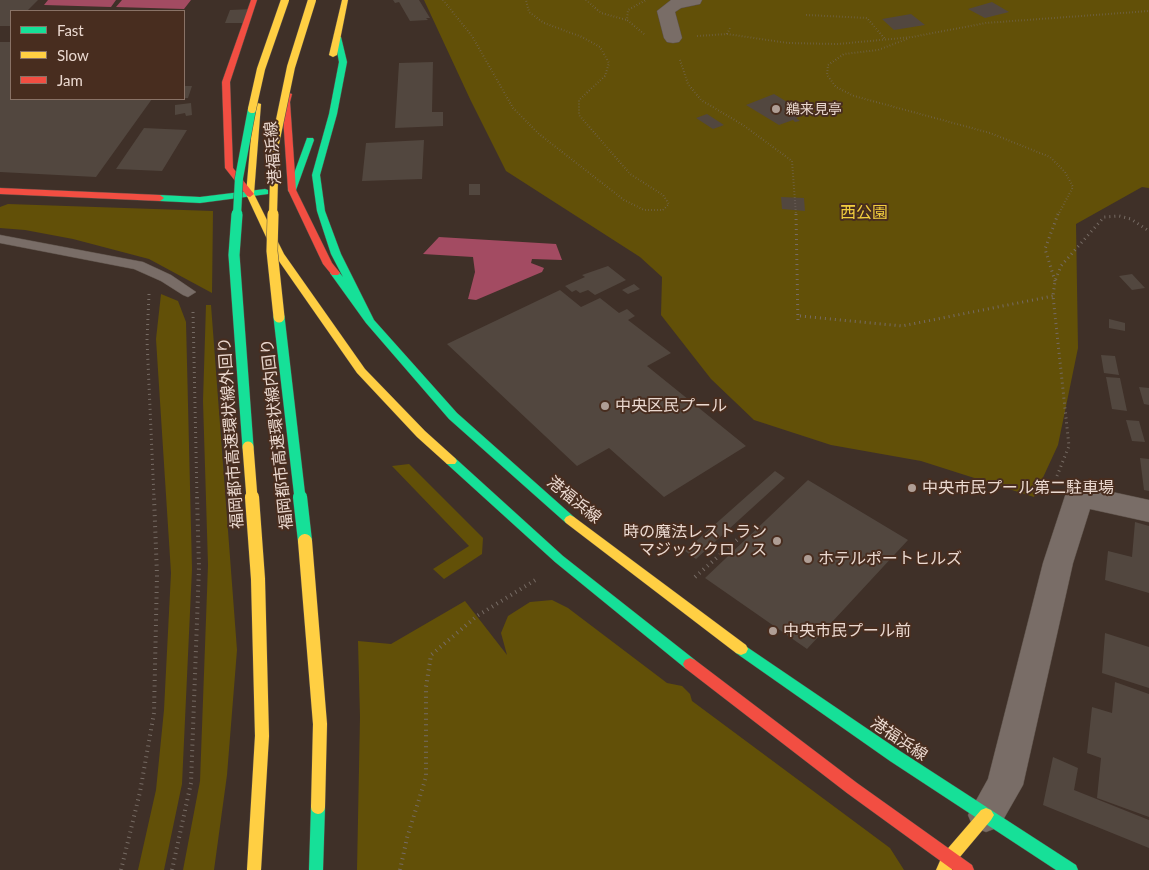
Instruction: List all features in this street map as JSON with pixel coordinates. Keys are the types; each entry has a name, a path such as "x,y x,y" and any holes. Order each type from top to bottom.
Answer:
{"main road":[{"path":"250,194 229,168 226,82 254,0"},
{"name":"港福浜線","path":"286,0 256,106 250,194 279,254 361,371 421,434 559,559 946,865 966,870"},
{"name":"福岡都市高速環状線外回り","path":"254,870 262,736 258,579 234,255 239,178 244,145 261,69 286,0"},
{"name":"港福浜線","path":"312,0 286,102 292,190 328,264 370,321 453,416 555,508 708,626 895,756 1070,870"},
{"name":"福岡都市高速環状線内回り","path":"312,0 291,68 275,144 272,251 308,568 320,724 316,870"},
{"path":"328,74 344,2"},
{"path":"337,37 343,62 333,114 316,175 320,211 336,254 370,321"},
{"path":"0,191 200,200 292,190 313,130"},
{"path":"946,865 986,815"}],"street":[{"path":"673,38 666,11 674,4 694,0"},
{"path":"986,815 1005,785 1058,563 1080,496 1149,511"}],"lane":[{"path":"0,239 138,265 166,278 188,292"}],"path":[{"path":"443,0 472,36 513,108 540,134 624,200 644,210 663,210 669,204 663,196 630,174 579,115 578,100 605,76 609,63 600,47 582,37 544,23 529,12 526,0"},
{"path":"586,0 601,13 627,20"},
{"path":"714,35 726,34 814,44 912,36 986,23 1149,12"},
{"path":"806,15 867,18 885,39"},
{"path":"726,34 731,26"},
{"path":"912,36 878,50 844,54 828,65 827,75 836,86 854,96 990,133 1050,157 1065,172 1073,187 1054,222 1044,249 1055,281"},
{"path":"673,38 688,84 702,100 743,125 792,161 800,316 798,324"},
{"path":"1069,446 1053,296 1055,281 1061,266 1104,217 1119,216 1132,219 1149,231"},
{"path":"121,870 140,792 154,713 158,575 147,340 150,288 166,278"},
{"path":"172,870 191,782 199,567 195,318 188,292"},
{"path":"800,316 902,326 1053,296"},
{"path":"694,578 747,530"},
{"path":"400,870 407,838 426,777 426,687 431,655 477,616 537,579"}],"green space":[{"name":"西公園","path":"424,0 1149,0 1149,188 1142,187 1076,224 1078,348 1058,445 1034,497 921,461 831,445 754,420 711,379 661,315 662,277 640,257 506,171"},
{"path":"8,204 213,211 212,293 149,259 73,239 25,230 0,228 0,207"},
{"path":"161,294 178,301 186,322 192,569 182,784 164,870 138,870 156,790 164,710 171,573 156,339"},
{"path":"206,305 211,305 237,650 227,775 214,870 183,870 200,781 208,565 203,401"},
{"path":"409,464 483,538 482,554 444,579 433,569 469,546 392,466"},
{"path":"552,600 568,608 667,683 682,686 690,694 692,701 890,848 904,870 357,870 360,717 358,641 391,644 465,601 507,655 501,633 508,616 530,602"}],"shaded area":[{"path":"48,0 116,0 111,7 44,5"},
{"path":"122,0 191,0 184,9 116,7"},
{"path":"439,237 556,244 562,260 532,259 531,263 544,268 542,272 476,300 468,299 475,272 473,257 423,254"}],"building":[{"path":"0,0 38,0 28,10 10,10 10,26 0,26"},
{"path":"393,0 419,0 430,18 426,18 428,20 410,21 399,2 395,3"},
{"path":"992,2 1009,12 985,18 968,9"},
{"path":"254,9 248,23 225,23 230,10"},
{"path":"911,14 925,25 894,30 882,19"},
{"path":"0,42 10,42 10,100 151,100 96,177 0,172"},
{"path":"433,62 432,112 443,112 443,126 395,128 399,63"},
{"path":"185,86 192,86 188,98 185,98"},
{"name":"鵜来見亭","path":"774,94 807,114 796,118 800,121 795,122 793,120 779,125 746,105"},
{"path":"191,103 192,115 186,116 185,113 175,115 175,105"},
{"path":"707,114 724,125 713,129 696,118"},
{"path":"144,128 187,130 162,171 116,169"},
{"path":"424,140 422,179 362,181 366,143"},
{"path":"469,184 480,184 480,195 469,195"},
{"path":"781,197 804,198 805,211 782,209"},
{"path":"608,266 626,280 595,295 588,290 580,293 576,290 572,292 565,286 585,277 582,275"},
{"path":"1132,274 1145,288 1132,290 1119,276"},
{"path":"634,284 640,289 628,294 622,290"},
{"name":"中央区民プール","path":"560,290 581,307 600,298 619,313 627,309 635,316 628,320 671,353 647,366 746,446 664,497 609,448 577,466 447,344"},
{"path":"1109,319 1125,323 1125,331 1109,328"},
{"path":"1101,355 1115,356 1119,375 1104,373"},
{"path":"1106,377 1120,378 1127,411 1112,409"},
{"path":"1139,387 1149,388 1149,405 1144,404"},
{"path":"1126,420 1139,421 1145,442 1132,441"},
{"path":"1140,458 1149,459 1149,491 1144,490"},
{"path":"775,471 785,478 696,559 685,551"},
{"name":"ホテルポートヒルズ","path":"808,480 908,540 807,649 705,578"},
{"path":"1135,522 1149,526 1149,593 1105,580 1108,551 1132,557"},
{"path":"1105,633 1149,647 1149,688 1102,673"},
{"path":"1115,682 1149,694 1149,817 1097,798 1101,758 1087,753 1092,707 1112,713"},
{"path":"1053,757 1078,768 1074,790 1149,820 1149,848 1043,805"}],"traffic: fast":[{"path":"337,37 343,62 333,114 316,175 321,211 336,254 370,321"},
{"path":"248,447 234,255 239,178 252,109"},
{"path":"292,190 310,140"},
{"path":"160,198 200,200 265,192"},
{"path":"335,273 370,321 453,416 570,520"},
{"path":"279,317 305,541"},
{"path":"451,461 559,559 690,664"},
{"path":"741,649 895,756 1070,870"},
{"path":"316,870 318,807"}],"traffic: slow":[{"path":"252,109 261,69 285,0"},
{"path":"279,317 272,251 275,144 291,67 312,0"},
{"path":"333,55 345,0"},
{"path":"257,104 250,194 279,254 361,371 421,434 451,461"},
{"path":"248,447 258,579 262,736 254,870"},
{"path":"570,520 741,649"},
{"path":"305,541 320,724 318,807"},
{"path":"944,870 948,859 986,815"}],"traffic: jam":[{"path":"250,194 229,168 226,82 254,0"},
{"path":"288,94 286,102 292,190 328,264 335,273"},
{"path":"0,191 160,198"},
{"path":"690,664 852,788 966,870"}],"place":[{"name":"鵜来見亭","path":"776,109"},
{"name":"中央区民プール","path":"605,406"},
{"name":"中央市民プール第二駐車場","path":"912,488"},
{"name":"時の魔法レストラン マジッククロノス","path":"777,541"},
{"name":"ホテルポートヒルズ","path":"808,559"},
{"name":"中央市民プール前","path":"773,631"}]}
